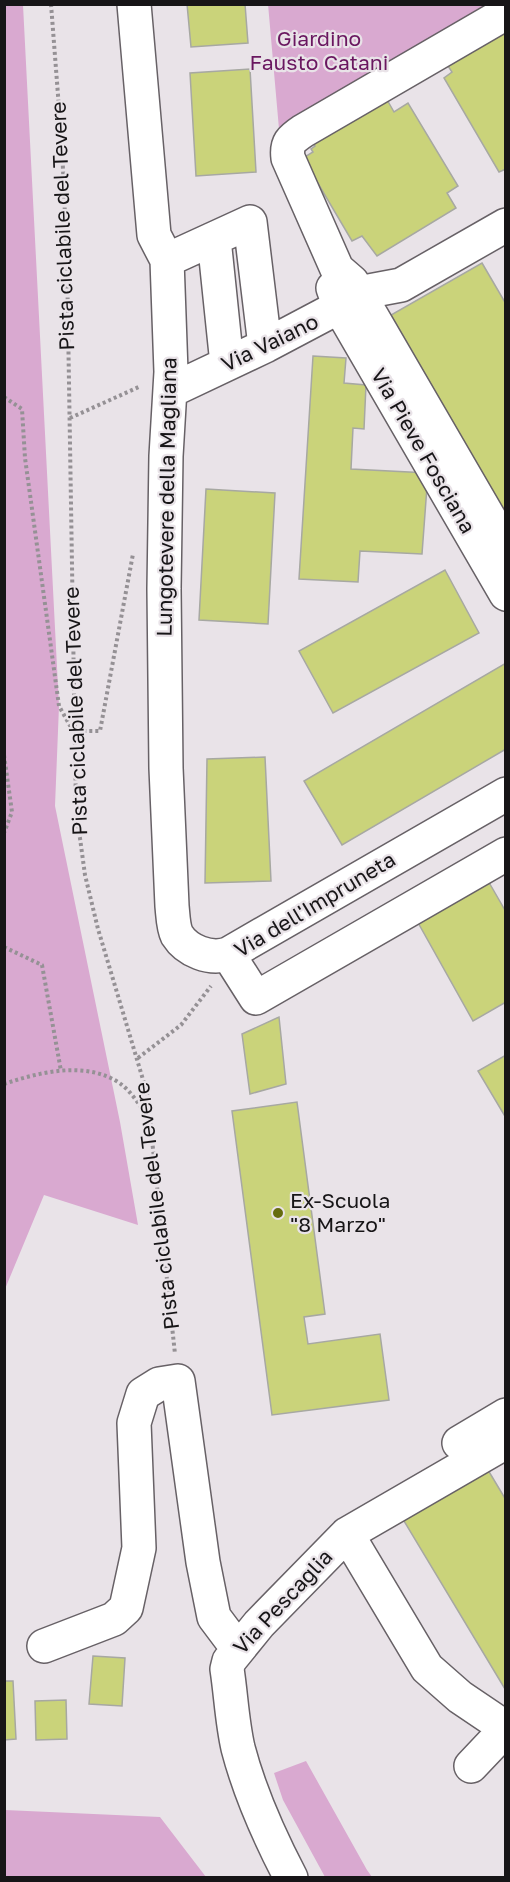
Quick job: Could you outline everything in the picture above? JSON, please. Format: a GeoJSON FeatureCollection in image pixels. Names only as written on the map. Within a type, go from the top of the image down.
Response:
{"type":"FeatureCollection","features":[{"type":"Feature","properties":{"kind":"street","name":"Lungotevere della Magliana"},"geometry":{"type":"LineString","coordinates":[[134,4],[154,235],[166,260],[161,386],[166,456],[164,667],[172,906],[177,934],[192,949],[218,957],[228,954]]}},
{"type":"Feature","properties":{"kind":"street"},"geometry":{"type":"LineString","coordinates":[[356,298],[333,292],[336,269],[288,158],[289,142],[303,131],[506,13]]}},
{"type":"Feature","properties":{"kind":"street","name":"Via Vaiano"},"geometry":{"type":"LineString","coordinates":[[356,298],[389,270],[506,201]]}},
{"type":"Feature","properties":{"kind":"street"},"geometry":{"type":"LineString","coordinates":[[166,260],[250,222],[265,346]]}},
{"type":"Feature","properties":{"kind":"street","name":"Via Vaiano"},"geometry":{"type":"LineString","coordinates":[[161,386],[228,364],[356,298],[401,285],[506,225]]}},
{"type":"Feature","properties":{"kind":"street"},"geometry":{"type":"LineString","coordinates":[[214,239],[228,364]]}},
{"type":"Feature","properties":{"kind":"street","name":"Via Pieve Fosciana"},"geometry":{"type":"LineString","coordinates":[[356,298],[506,547]]}},
{"type":"Feature","properties":{"kind":"street","name":"Via Pieve Fosciana"},"geometry":{"type":"LineString","coordinates":[[356,298],[506,594]]}},
{"type":"Feature","properties":{"kind":"street","name":"Via dell'Impruneta"},"geometry":{"type":"LineString","coordinates":[[506,794],[228,954],[256,998],[506,854]]}},
{"type":"Feature","properties":{"kind":"street"},"geometry":{"type":"LineString","coordinates":[[44,1646],[114,1618],[126,1608],[139,1548],[134,1423],[143,1394],[159,1384],[178,1381],[203,1562],[214,1617],[238,1649]]}},
{"type":"Feature","properties":{"kind":"street","name":"Via Pescaglia"},"geometry":{"type":"LineString","coordinates":[[347,1534],[353,1505],[506,1415]]}},
{"type":"Feature","properties":{"kind":"street","name":"Via Pescaglia"},"geometry":{"type":"LineString","coordinates":[[291,1878],[261,1818],[238,1746],[227,1669],[229,1661],[347,1534],[506,1442]]}},
{"type":"Feature","properties":{"kind":"street"},"geometry":{"type":"LineString","coordinates":[[347,1534],[427,1668],[460,1697],[506,1729],[471,1766]]}},
{"type":"Feature","properties":{"kind":"path","name":"Pista ciclabile del Tevere"},"geometry":{"type":"LineString","coordinates":[[51,4],[62,147],[70,418],[73,731],[76,809],[85,875],[98,929],[138,1058],[152,1122],[178,1381]]}},
{"type":"Feature","properties":{"kind":"path"},"geometry":{"type":"LineString","coordinates":[[70,418],[161,386]]}},
{"type":"Feature","properties":{"kind":"path"},"geometry":{"type":"LineString","coordinates":[[4,396],[22,409],[25,458],[59,706],[73,731],[100,731],[135,543]]}},
{"type":"Feature","properties":{"kind":"path"},"geometry":{"type":"LineString","coordinates":[[4,755],[12,812],[4,833]]}},
{"type":"Feature","properties":{"kind":"path"},"geometry":{"type":"LineString","coordinates":[[4,947],[42,965],[61,1071]]}},
{"type":"Feature","properties":{"kind":"path"},"geometry":{"type":"LineString","coordinates":[[138,1058],[181,1025],[211,986]]}},
{"type":"Feature","properties":{"kind":"path"},"geometry":{"type":"LineString","coordinates":[[4,1084],[26,1077],[61,1071],[80,1070],[99,1074],[119,1083],[152,1122]]}},
{"type":"Feature","properties":{"kind":"green space","name":"Giardino Fausto Catani"},"geometry":{"type":"Polygon","coordinates":[[[268,4],[495,5],[279,129],[268,4]]]}},
{"type":"Feature","properties":{"kind":"green space"},"geometry":{"type":"Polygon","coordinates":[[[4,5],[23,5],[59,706],[55,806],[120,1122],[138,1225],[44,1195],[5,1289],[4,5]]]}},
{"type":"Feature","properties":{"kind":"green space"},"geometry":{"type":"Polygon","coordinates":[[[306,1761],[372,1877],[325,1877],[283,1800],[274,1773],[306,1761]]]}},
{"type":"Feature","properties":{"kind":"green space"},"geometry":{"type":"Polygon","coordinates":[[[5,1810],[160,1817],[206,1877],[5,1877],[5,1810]]]}},
{"type":"Feature","properties":{"kind":"building"},"geometry":{"type":"Polygon","coordinates":[[[187,4],[245,4],[248,43],[191,47],[187,4]]]}},
{"type":"Feature","properties":{"kind":"building"},"geometry":{"type":"Polygon","coordinates":[[[506,20],[506,169],[499,172],[444,78],[452,72],[448,66],[454,63],[448,53],[506,20]]]}},
{"type":"Feature","properties":{"kind":"building"},"geometry":{"type":"Polygon","coordinates":[[[250,69],[256,172],[196,176],[190,73],[250,69]]]}},
{"type":"Feature","properties":{"kind":"building"},"geometry":{"type":"Polygon","coordinates":[[[381,89],[394,112],[408,103],[458,186],[447,193],[456,208],[377,256],[362,236],[352,241],[303,158],[313,152],[311,149],[315,146],[307,133],[381,89]]]}},
{"type":"Feature","properties":{"kind":"building"},"geometry":{"type":"Polygon","coordinates":[[[482,263],[506,304],[506,514],[391,315],[482,263]]]}},
{"type":"Feature","properties":{"kind":"building"},"geometry":{"type":"Polygon","coordinates":[[[313,356],[346,358],[344,383],[366,385],[364,429],[353,428],[351,469],[428,473],[422,554],[360,551],[358,582],[299,579],[313,356]]]}},
{"type":"Feature","properties":{"kind":"building"},"geometry":{"type":"Polygon","coordinates":[[[206,489],[275,493],[268,624],[199,620],[206,489]]]}},
{"type":"Feature","properties":{"kind":"building"},"geometry":{"type":"Polygon","coordinates":[[[445,570],[479,633],[333,713],[299,651],[445,570]]]}},
{"type":"Feature","properties":{"kind":"building"},"geometry":{"type":"Polygon","coordinates":[[[506,663],[506,749],[342,845],[304,781],[506,663]]]}},
{"type":"Feature","properties":{"kind":"building"},"geometry":{"type":"Polygon","coordinates":[[[265,757],[271,881],[205,883],[207,759],[265,757]]]}},
{"type":"Feature","properties":{"kind":"building"},"geometry":{"type":"Polygon","coordinates":[[[487,879],[506,912],[506,1002],[473,1021],[416,919],[487,879]]]}},
{"type":"Feature","properties":{"kind":"building"},"geometry":{"type":"Polygon","coordinates":[[[279,1017],[286,1084],[250,1094],[242,1034],[279,1017]]]}},
{"type":"Feature","properties":{"kind":"building"},"geometry":{"type":"Polygon","coordinates":[[[506,1055],[506,1118],[478,1071],[506,1055]]]}},
{"type":"Feature","properties":{"kind":"building","name":"Ex-Scuola \"8 Marzo\""},"geometry":{"type":"Polygon","coordinates":[[[297,1102],[325,1314],[304,1317],[308,1344],[380,1334],[389,1400],[272,1415],[232,1111],[297,1102]]]}},
{"type":"Feature","properties":{"kind":"building"},"geometry":{"type":"Polygon","coordinates":[[[488,1470],[506,1500],[505,1689],[401,1516],[488,1470]]]}},
{"type":"Feature","properties":{"kind":"building"},"geometry":{"type":"Polygon","coordinates":[[[93,1656],[125,1658],[122,1706],[89,1704],[93,1656]]]}},
{"type":"Feature","properties":{"kind":"building"},"geometry":{"type":"Polygon","coordinates":[[[4,1681],[13,1681],[16,1739],[4,1740],[4,1681]]]}},
{"type":"Feature","properties":{"kind":"building"},"geometry":{"type":"Polygon","coordinates":[[[66,1700],[67,1739],[36,1740],[35,1701],[66,1700]]]}},
{"type":"Feature","properties":{"kind":"place","name":"Ex-Scuola \"8 Marzo\""},"geometry":{"type":"Point","coordinates":[278,1213]}}]}
